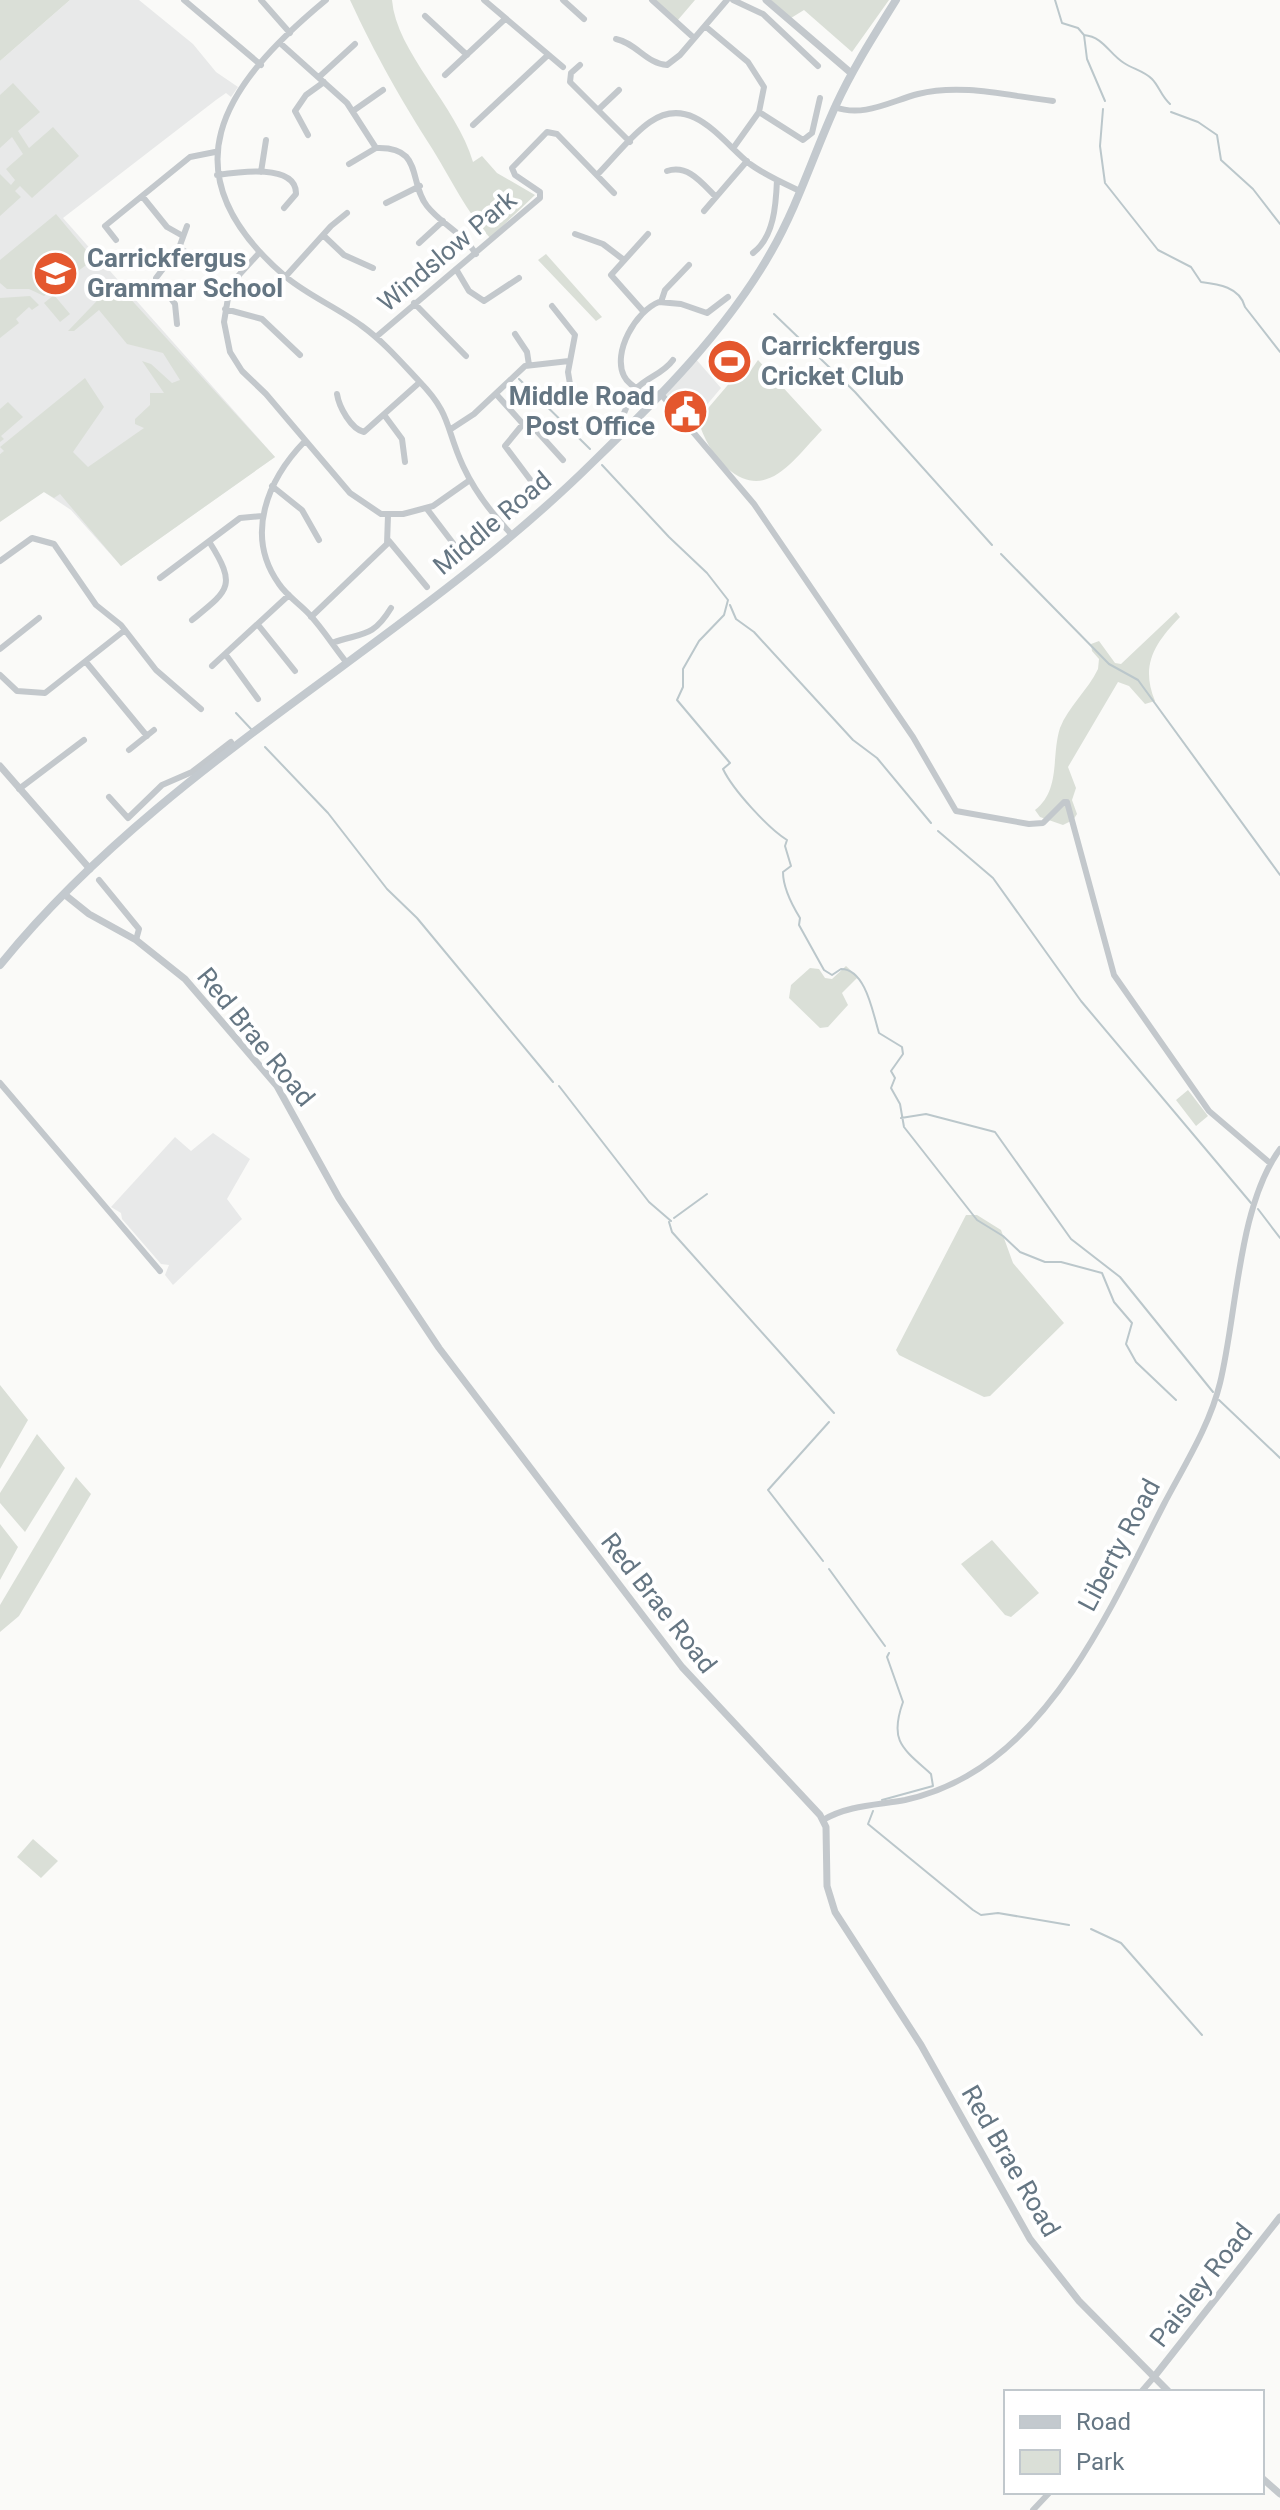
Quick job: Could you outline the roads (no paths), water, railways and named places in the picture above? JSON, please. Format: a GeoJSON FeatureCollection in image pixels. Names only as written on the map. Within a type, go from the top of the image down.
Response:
{"type":"FeatureCollection","features":[{"type":"Feature","properties":{"kind":"main road","name":"Middle Road"},"geometry":{"type":"LineString","coordinates":[[0,965],[90,869],[173,798],[512,535],[590,465],[656,396],[751,284],[780,236],[851,73],[896,0]]}},
{"type":"Feature","properties":{"kind":"street"},"geometry":{"type":"LineString","coordinates":[[185,0],[261,65]]}},
{"type":"Feature","properties":{"kind":"street"},"geometry":{"type":"LineString","coordinates":[[261,0],[290,33]]}},
{"type":"Feature","properties":{"kind":"street"},"geometry":{"type":"LineString","coordinates":[[484,0],[563,67]]}},
{"type":"Feature","properties":{"kind":"street"},"geometry":{"type":"LineString","coordinates":[[563,0],[584,19]]}},
{"type":"Feature","properties":{"kind":"street"},"geometry":{"type":"LineString","coordinates":[[652,0],[694,38]]}},
{"type":"Feature","properties":{"kind":"street"},"geometry":{"type":"LineString","coordinates":[[713,0],[721,7]]}},
{"type":"Feature","properties":{"kind":"street"},"geometry":{"type":"LineString","coordinates":[[616,39],[630,43],[655,63],[664,66],[675,60],[727,0]]}},
{"type":"Feature","properties":{"kind":"street"},"geometry":{"type":"LineString","coordinates":[[733,0],[765,15],[818,66]]}},
{"type":"Feature","properties":{"kind":"street"},"geometry":{"type":"LineString","coordinates":[[766,0],[851,73]]}},
{"type":"Feature","properties":{"kind":"street"},"geometry":{"type":"LineString","coordinates":[[322,1],[261,65],[222,123],[215,152],[222,196],[236,225],[260,252],[286,276],[376,337],[442,407],[470,480],[512,535]]}},
{"type":"Feature","properties":{"kind":"street"},"geometry":{"type":"LineString","coordinates":[[425,16],[467,55]]}},
{"type":"Feature","properties":{"kind":"street"},"geometry":{"type":"LineString","coordinates":[[445,75],[505,19]]}},
{"type":"Feature","properties":{"kind":"street"},"geometry":{"type":"LineString","coordinates":[[705,26],[758,76],[764,91],[759,112],[734,147]]}},
{"type":"Feature","properties":{"kind":"street"},"geometry":{"type":"LineString","coordinates":[[280,43],[353,111],[376,148]]}},
{"type":"Feature","properties":{"kind":"street"},"geometry":{"type":"LineString","coordinates":[[308,135],[295,111],[306,95],[355,44]]}},
{"type":"Feature","properties":{"kind":"street"},"geometry":{"type":"LineString","coordinates":[[473,125],[548,55]]}},
{"type":"Feature","properties":{"kind":"street"},"geometry":{"type":"LineString","coordinates":[[580,65],[571,73],[569,81],[630,142]]}},
{"type":"Feature","properties":{"kind":"street"},"geometry":{"type":"LineString","coordinates":[[353,111],[383,90]]}},
{"type":"Feature","properties":{"kind":"street"},"geometry":{"type":"LineString","coordinates":[[599,109],[619,90]]}},
{"type":"Feature","properties":{"kind":"street"},"geometry":{"type":"LineString","coordinates":[[835,107],[849,111],[871,108],[945,90],[1053,101]]}},
{"type":"Feature","properties":{"kind":"street"},"geometry":{"type":"LineString","coordinates":[[759,112],[778,122],[796,138],[805,139],[812,133],[820,98]]}},
{"type":"Feature","properties":{"kind":"street"},"geometry":{"type":"LineString","coordinates":[[614,193],[597,175],[651,121],[676,114],[708,124],[747,161],[800,191]]}},
{"type":"Feature","properties":{"kind":"street","name":"Windslow Park"},"geometry":{"type":"LineString","coordinates":[[376,337],[539,199],[541,194],[515,175],[512,169],[548,131],[555,132],[597,175]]}},
{"type":"Feature","properties":{"kind":"street"},"geometry":{"type":"LineString","coordinates":[[261,172],[266,140]]}},
{"type":"Feature","properties":{"kind":"street"},"geometry":{"type":"LineString","coordinates":[[349,164],[376,148],[403,154],[416,171],[425,204],[476,254]]}},
{"type":"Feature","properties":{"kind":"street"},"geometry":{"type":"LineString","coordinates":[[116,240],[105,225],[193,155],[215,152]]}},
{"type":"Feature","properties":{"kind":"street"},"geometry":{"type":"LineString","coordinates":[[704,211],[747,161]]}},
{"type":"Feature","properties":{"kind":"street"},"geometry":{"type":"LineString","coordinates":[[667,171],[679,168],[688,171],[716,197]]}},
{"type":"Feature","properties":{"kind":"street"},"geometry":{"type":"LineString","coordinates":[[217,175],[261,172],[294,182],[296,196],[284,208]]}},
{"type":"Feature","properties":{"kind":"street"},"geometry":{"type":"LineString","coordinates":[[753,253],[761,245],[774,216],[777,180]]}},
{"type":"Feature","properties":{"kind":"street"},"geometry":{"type":"LineString","coordinates":[[386,203],[420,186]]}},
{"type":"Feature","properties":{"kind":"street"},"geometry":{"type":"LineString","coordinates":[[142,196],[167,227],[183,236]]}},
{"type":"Feature","properties":{"kind":"street"},"geometry":{"type":"LineString","coordinates":[[286,276],[347,213]]}},
{"type":"Feature","properties":{"kind":"street"},"geometry":{"type":"LineString","coordinates":[[419,243],[443,221]]}},
{"type":"Feature","properties":{"kind":"street"},"geometry":{"type":"LineString","coordinates":[[177,324],[175,304],[156,278],[179,248],[187,226]]}},
{"type":"Feature","properties":{"kind":"street"},"geometry":{"type":"LineString","coordinates":[[575,234],[603,244],[624,260]]}},
{"type":"Feature","properties":{"kind":"street"},"geometry":{"type":"LineString","coordinates":[[643,311],[611,277],[648,234]]}},
{"type":"Feature","properties":{"kind":"street"},"geometry":{"type":"LineString","coordinates":[[323,235],[344,255],[373,268]]}},
{"type":"Feature","properties":{"kind":"street"},"geometry":{"type":"LineString","coordinates":[[179,248],[195,257]]}},
{"type":"Feature","properties":{"kind":"street"},"geometry":{"type":"LineString","coordinates":[[260,252],[236,279],[225,309],[226,337],[233,359],[356,499],[388,515],[427,509],[470,480]]}},
{"type":"Feature","properties":{"kind":"street"},"geometry":{"type":"LineString","coordinates":[[661,302],[663,292],[689,265]]}},
{"type":"Feature","properties":{"kind":"street"},"geometry":{"type":"LineString","coordinates":[[456,269],[469,291],[484,301],[519,278]]}},
{"type":"Feature","properties":{"kind":"street"},"geometry":{"type":"LineString","coordinates":[[728,297],[705,314],[681,304],[661,302],[643,311],[630,329],[622,361],[624,376],[637,388],[656,396],[754,504],[913,737],[956,811],[1029,824],[1043,823],[1067,802],[1114,975],[1209,1111],[1270,1163]]}},
{"type":"Feature","properties":{"kind":"street"},"geometry":{"type":"LineString","coordinates":[[414,303],[466,356]]}},
{"type":"Feature","properties":{"kind":"street"},"geometry":{"type":"LineString","coordinates":[[552,306],[574,333],[568,383],[573,402]]}},
{"type":"Feature","properties":{"kind":"street"},"geometry":{"type":"LineString","coordinates":[[225,309],[257,316],[300,355]]}},
{"type":"Feature","properties":{"kind":"street"},"geometry":{"type":"LineString","coordinates":[[515,334],[527,352],[529,365]]}},
{"type":"Feature","properties":{"kind":"street"},"geometry":{"type":"LineString","coordinates":[[607,430],[621,421],[637,388],[664,371],[673,360]]}},
{"type":"Feature","properties":{"kind":"street"},"geometry":{"type":"LineString","coordinates":[[451,429],[467,420],[529,365],[569,361]]}},
{"type":"Feature","properties":{"kind":"street"},"geometry":{"type":"LineString","coordinates":[[337,394],[358,431],[368,430],[420,382]]}},
{"type":"Feature","properties":{"kind":"street"},"geometry":{"type":"LineString","coordinates":[[496,394],[523,424],[534,428],[563,460]]}},
{"type":"Feature","properties":{"kind":"street"},"geometry":{"type":"LineString","coordinates":[[385,416],[401,436],[405,462]]}},
{"type":"Feature","properties":{"kind":"street"},"geometry":{"type":"LineString","coordinates":[[523,424],[505,446],[532,482]]}},
{"type":"Feature","properties":{"kind":"street"},"geometry":{"type":"LineString","coordinates":[[305,441],[272,486],[262,516],[268,562],[277,582],[311,617],[347,663]]}},
{"type":"Feature","properties":{"kind":"street"},"geometry":{"type":"LineString","coordinates":[[272,486],[302,510],[319,540]]}},
{"type":"Feature","properties":{"kind":"street"},"geometry":{"type":"LineString","coordinates":[[427,509],[459,551]]}},
{"type":"Feature","properties":{"kind":"street"},"geometry":{"type":"LineString","coordinates":[[388,515],[389,541],[427,587]]}},
{"type":"Feature","properties":{"kind":"street"},"geometry":{"type":"LineString","coordinates":[[160,578],[240,518],[262,516]]}},
{"type":"Feature","properties":{"kind":"street"},"geometry":{"type":"LineString","coordinates":[[0,561],[32,538],[51,542],[60,550],[96,605],[125,630],[156,670],[201,709]]}},
{"type":"Feature","properties":{"kind":"street"},"geometry":{"type":"LineString","coordinates":[[311,617],[389,541]]}},
{"type":"Feature","properties":{"kind":"street"},"geometry":{"type":"LineString","coordinates":[[192,620],[220,597],[228,583],[226,572],[210,543]]}},
{"type":"Feature","properties":{"kind":"street"},"geometry":{"type":"LineString","coordinates":[[212,666],[259,626],[289,595]]}},
{"type":"Feature","properties":{"kind":"street"},"geometry":{"type":"LineString","coordinates":[[332,643],[365,635],[381,623],[391,608]]}},
{"type":"Feature","properties":{"kind":"street"},"geometry":{"type":"LineString","coordinates":[[0,649],[39,618]]}},
{"type":"Feature","properties":{"kind":"street"},"geometry":{"type":"LineString","coordinates":[[259,626],[295,671]]}},
{"type":"Feature","properties":{"kind":"street"},"geometry":{"type":"LineString","coordinates":[[0,675],[14,689],[38,694],[52,690],[125,630]]}},
{"type":"Feature","properties":{"kind":"street"},"geometry":{"type":"LineString","coordinates":[[226,655],[258,699]]}},
{"type":"Feature","properties":{"kind":"street"},"geometry":{"type":"LineString","coordinates":[[86,662],[147,736]]}},
{"type":"Feature","properties":{"kind":"street"},"geometry":{"type":"LineString","coordinates":[[129,750],[154,730]]}},
{"type":"Feature","properties":{"kind":"street"},"geometry":{"type":"LineString","coordinates":[[19,789],[84,740]]}},
{"type":"Feature","properties":{"kind":"street"},"geometry":{"type":"LineString","coordinates":[[109,797],[127,818],[162,785],[192,772],[231,742]]}},
{"type":"Feature","properties":{"kind":"street"},"geometry":{"type":"LineString","coordinates":[[1,770],[90,869]]}},
{"type":"Feature","properties":{"kind":"street"},"geometry":{"type":"LineString","coordinates":[[162,785],[173,798]]}},
{"type":"Feature","properties":{"kind":"street"},"geometry":{"type":"LineString","coordinates":[[99,880],[139,929],[136,940]]}},
{"type":"Feature","properties":{"kind":"street","name":"Red Brae Road"},"geometry":{"type":"LineString","coordinates":[[64,894],[89,914],[136,940],[185,979],[277,1086],[339,1198],[439,1348],[682,1667],[733,1725],[803,1794],[823,1820],[827,1886],[846,1934],[921,2045],[1047,2263],[1167,2390]]}},
{"type":"Feature","properties":{"kind":"street"},"geometry":{"type":"LineString","coordinates":[[0,1083],[160,1271]]}},
{"type":"Feature","properties":{"kind":"street","name":"Liberty Road"},"geometry":{"type":"LineString","coordinates":[[823,1820],[849,1809],[921,1796],[968,1776],[1019,1738],[1060,1686],[1129,1571],[1212,1406],[1220,1383],[1253,1209],[1270,1163],[1280,1149]]}},
{"type":"Feature","properties":{"kind":"street","name":"Paisley Road"},"geometry":{"type":"LineString","coordinates":[[1154,2377],[1280,2217]]}},
{"type":"Feature","properties":{"kind":"street"},"geometry":{"type":"LineString","coordinates":[[1143,2390],[1154,2377]]}},
{"type":"Feature","properties":{"kind":"street"},"geometry":{"type":"LineString","coordinates":[[1264,2480],[1280,2494]]}},
{"type":"Feature","properties":{"kind":"street"},"geometry":{"type":"LineString","coordinates":[[1033,2510],[1048,2494]]}},
{"type":"Feature","properties":{"kind":"waterway"},"geometry":{"type":"LineString","coordinates":[[1055,0],[1062,23],[1078,28],[1084,35],[1087,59],[1105,101]]}},
{"type":"Feature","properties":{"kind":"waterway"},"geometry":{"type":"LineString","coordinates":[[1084,35],[1097,39],[1127,65],[1149,76],[1170,104]]}},
{"type":"Feature","properties":{"kind":"waterway"},"geometry":{"type":"LineString","coordinates":[[1103,109],[1100,146],[1105,183],[1158,250],[1191,267],[1201,282],[1221,286],[1238,295],[1280,352]]}},
{"type":"Feature","properties":{"kind":"waterway"},"geometry":{"type":"LineString","coordinates":[[1171,112],[1198,122],[1217,135],[1221,160],[1253,189],[1280,224]]}},
{"type":"Feature","properties":{"kind":"waterway"},"geometry":{"type":"LineString","coordinates":[[774,314],[855,392],[992,545]]}},
{"type":"Feature","properties":{"kind":"waterway"},"geometry":{"type":"LineString","coordinates":[[519,379],[590,449]]}},
{"type":"Feature","properties":{"kind":"waterway"},"geometry":{"type":"LineString","coordinates":[[602,465],[707,573],[728,600],[724,615],[699,641],[683,669],[683,687],[677,700],[730,763],[723,769],[743,798],[787,840],[785,846],[791,866],[783,872],[785,884],[800,918],[799,925],[824,970],[832,975],[841,969],[857,976],[867,994],[879,1033],[902,1047],[903,1054],[891,1071],[895,1078],[891,1088],[900,1104],[904,1127],[977,1220],[1003,1236],[1020,1252],[1045,1262],[1061,1262],[1102,1273],[1114,1302],[1132,1323],[1126,1344],[1136,1362],[1176,1400]]}},
{"type":"Feature","properties":{"kind":"waterway"},"geometry":{"type":"LineString","coordinates":[[1001,554],[1109,664],[1138,680],[1280,875]]}},
{"type":"Feature","properties":{"kind":"waterway"},"geometry":{"type":"LineString","coordinates":[[730,605],[736,619],[754,632],[853,740],[877,758],[931,823]]}},
{"type":"Feature","properties":{"kind":"waterway"},"geometry":{"type":"LineString","coordinates":[[236,713],[251,729]]}},
{"type":"Feature","properties":{"kind":"waterway"},"geometry":{"type":"LineString","coordinates":[[265,747],[328,813],[387,889],[417,918],[553,1082]]}},
{"type":"Feature","properties":{"kind":"waterway"},"geometry":{"type":"LineString","coordinates":[[938,831],[993,878],[1081,1001],[1251,1203]]}},
{"type":"Feature","properties":{"kind":"waterway"},"geometry":{"type":"LineString","coordinates":[[559,1086],[649,1202],[671,1221]]}},
{"type":"Feature","properties":{"kind":"waterway"},"geometry":{"type":"LineString","coordinates":[[901,1118],[926,1114],[995,1132],[1071,1239],[1120,1277],[1213,1392]]}},
{"type":"Feature","properties":{"kind":"waterway"},"geometry":{"type":"LineString","coordinates":[[674,1218],[707,1194]]}},
{"type":"Feature","properties":{"kind":"waterway"},"geometry":{"type":"LineString","coordinates":[[1258,1209],[1280,1238]]}},
{"type":"Feature","properties":{"kind":"waterway"},"geometry":{"type":"LineString","coordinates":[[669,1222],[672,1232],[834,1413]]}},
{"type":"Feature","properties":{"kind":"waterway"},"geometry":{"type":"LineString","coordinates":[[1219,1400],[1280,1458]]}},
{"type":"Feature","properties":{"kind":"waterway"},"geometry":{"type":"LineString","coordinates":[[823,1561],[768,1490],[829,1422]]}},
{"type":"Feature","properties":{"kind":"waterway"},"geometry":{"type":"LineString","coordinates":[[829,1569],[885,1646]]}},
{"type":"Feature","properties":{"kind":"waterway"},"geometry":{"type":"LineString","coordinates":[[882,1800],[933,1786],[931,1774],[906,1750],[898,1735],[903,1702],[887,1657],[889,1653]]}},
{"type":"Feature","properties":{"kind":"waterway"},"geometry":{"type":"LineString","coordinates":[[873,1811],[868,1824],[981,1915],[998,1913],[1069,1925]]}},
{"type":"Feature","properties":{"kind":"waterway"},"geometry":{"type":"LineString","coordinates":[[1091,1929],[1121,1943],[1202,2035]]}},
{"type":"Feature","properties":{"kind":"place","name":"Carrickfergus Grammar School"},"geometry":{"type":"Point","coordinates":[56,273]}},
{"type":"Feature","properties":{"kind":"place","name":"Carrickfergus Cricket Club"},"geometry":{"type":"Point","coordinates":[730,361]}},
{"type":"Feature","properties":{"kind":"place","name":"Middle Road Post Office"},"geometry":{"type":"Point","coordinates":[686,411]}}]}
